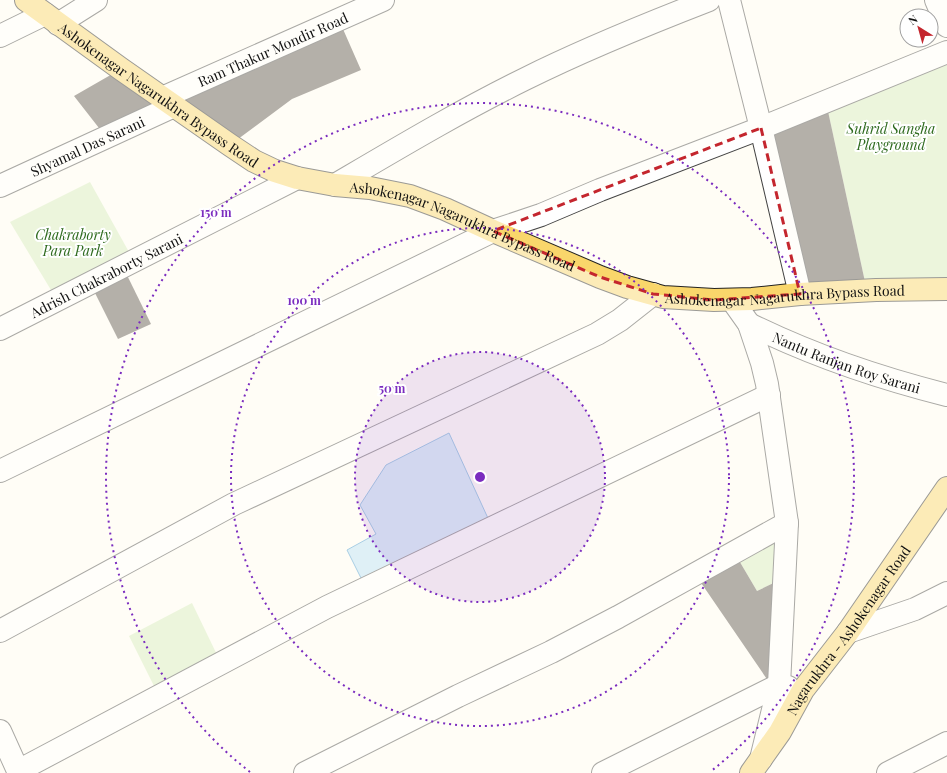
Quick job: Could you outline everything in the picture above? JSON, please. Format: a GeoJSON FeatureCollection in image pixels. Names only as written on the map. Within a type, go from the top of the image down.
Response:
{"type":"FeatureCollection","features":[{"type":"Feature","properties":{"kind":"main road","name":"Ashokenagar Nagarukhra Bypass Road"},"geometry":{"type":"LineString","coordinates":[[26,0],[168,102],[254,161],[275,171],[297,178],[335,185],[370,188],[410,196],[445,208],[493,231],[627,287],[653,294],[714,300],[752,299],[800,294],[876,290],[947,289]]}},
{"type":"Feature","properties":{"kind":"main road","name":"Nagarukhra - Ashokenagar Road"},"geometry":{"type":"LineString","coordinates":[[756,766],[780,732],[803,690],[848,632],[947,488]]}},
{"type":"Feature","properties":{"kind":"street"},"geometry":{"type":"LineString","coordinates":[[0,36],[51,19],[96,0]]}},
{"type":"Feature","properties":{"kind":"street","name":"Ram Thakur Mondir Road"},"geometry":{"type":"LineString","coordinates":[[168,102],[383,0]]}},
{"type":"Feature","properties":{"kind":"street"},"geometry":{"type":"LineString","coordinates":[[335,185],[429,129],[526,78],[626,33],[708,0]]}},
{"type":"Feature","properties":{"kind":"street"},"geometry":{"type":"LineString","coordinates":[[729,0],[800,294]]}},
{"type":"Feature","properties":{"kind":"street"},"geometry":{"type":"LineString","coordinates":[[936,0],[947,26]]}},
{"type":"Feature","properties":{"kind":"street"},"geometry":{"type":"LineString","coordinates":[[0,471],[493,231],[541,215],[600,190],[761,128],[947,52]]}},
{"type":"Feature","properties":{"kind":"street","name":"Shyamal Das Sarani"},"geometry":{"type":"LineString","coordinates":[[0,186],[168,102]]}},
{"type":"Feature","properties":{"kind":"street","name":"Adrish Chakraborty Sarani"},"geometry":{"type":"LineString","coordinates":[[0,329],[297,178]]}},
{"type":"Feature","properties":{"kind":"street"},"geometry":{"type":"LineString","coordinates":[[0,631],[234,504],[597,334],[620,320],[653,294]]}},
{"type":"Feature","properties":{"kind":"street"},"geometry":{"type":"LineString","coordinates":[[732,300],[748,324],[762,363],[769,395],[787,523],[779,685],[756,766]]}},
{"type":"Feature","properties":{"kind":"street","name":"Nantu Ranjan Roy Sarani"},"geometry":{"type":"LineString","coordinates":[[748,324],[785,342],[822,356],[919,388],[947,395]]}},
{"type":"Feature","properties":{"kind":"street"},"geometry":{"type":"LineString","coordinates":[[0,731],[19,772],[327,607],[769,395]]}},
{"type":"Feature","properties":{"kind":"street"},"geometry":{"type":"LineString","coordinates":[[305,773],[458,696],[551,652],[618,617],[787,523]]}},
{"type":"Feature","properties":{"kind":"street"},"geometry":{"type":"LineString","coordinates":[[848,632],[915,609],[947,593]]}},
{"type":"Feature","properties":{"kind":"street"},"geometry":{"type":"LineString","coordinates":[[603,773],[779,685],[803,690]]}},
{"type":"Feature","properties":{"kind":"street"},"geometry":{"type":"LineString","coordinates":[[888,773],[947,743]]}},
{"type":"Feature","properties":{"kind":"highlighted area"},"geometry":{"type":"Polygon","coordinates":[[[761,128],[800,294],[714,300],[653,294],[600,277],[493,231],[761,128]]]}},
{"type":"Feature","properties":{"kind":"green space","name":"Suhrid Sangha Playground"},"geometry":{"type":"Polygon","coordinates":[[[947,52],[947,292],[867,291],[826,102],[947,52]]]}},
{"type":"Feature","properties":{"kind":"green space","name":"Chakraborty Para Park"},"geometry":{"type":"Polygon","coordinates":[[[90,182],[134,261],[57,300],[10,222],[90,182]]]}},
{"type":"Feature","properties":{"kind":"green space"},"geometry":{"type":"Polygon","coordinates":[[[787,523],[784,578],[757,591],[734,552],[787,523]]]}},
{"type":"Feature","properties":{"kind":"green space"},"geometry":{"type":"Polygon","coordinates":[[[192,603],[221,663],[159,696],[129,636],[192,603]]]}},
{"type":"Feature","properties":{"kind":"water"},"geometry":{"type":"Polygon","coordinates":[[[449,433],[492,527],[366,588],[347,550],[376,534],[360,505],[386,465],[449,433]]]}},
{"type":"Feature","properties":{"kind":"building"},"geometry":{"type":"Polygon","coordinates":[[[339,20],[361,70],[292,99],[230,145],[174,106],[106,137],[74,96],[121,69],[162,98],[339,20]]]}},
{"type":"Feature","properties":{"kind":"building"},"geometry":{"type":"Polygon","coordinates":[[[826,102],[867,291],[800,294],[761,128],[826,102]]]}},
{"type":"Feature","properties":{"kind":"building"},"geometry":{"type":"Polygon","coordinates":[[[123,267],[151,324],[118,339],[90,283],[123,267]]]}},
{"type":"Feature","properties":{"kind":"building"},"geometry":{"type":"Polygon","coordinates":[[[734,552],[757,591],[784,578],[773,688],[695,574],[734,552]]]}}]}
